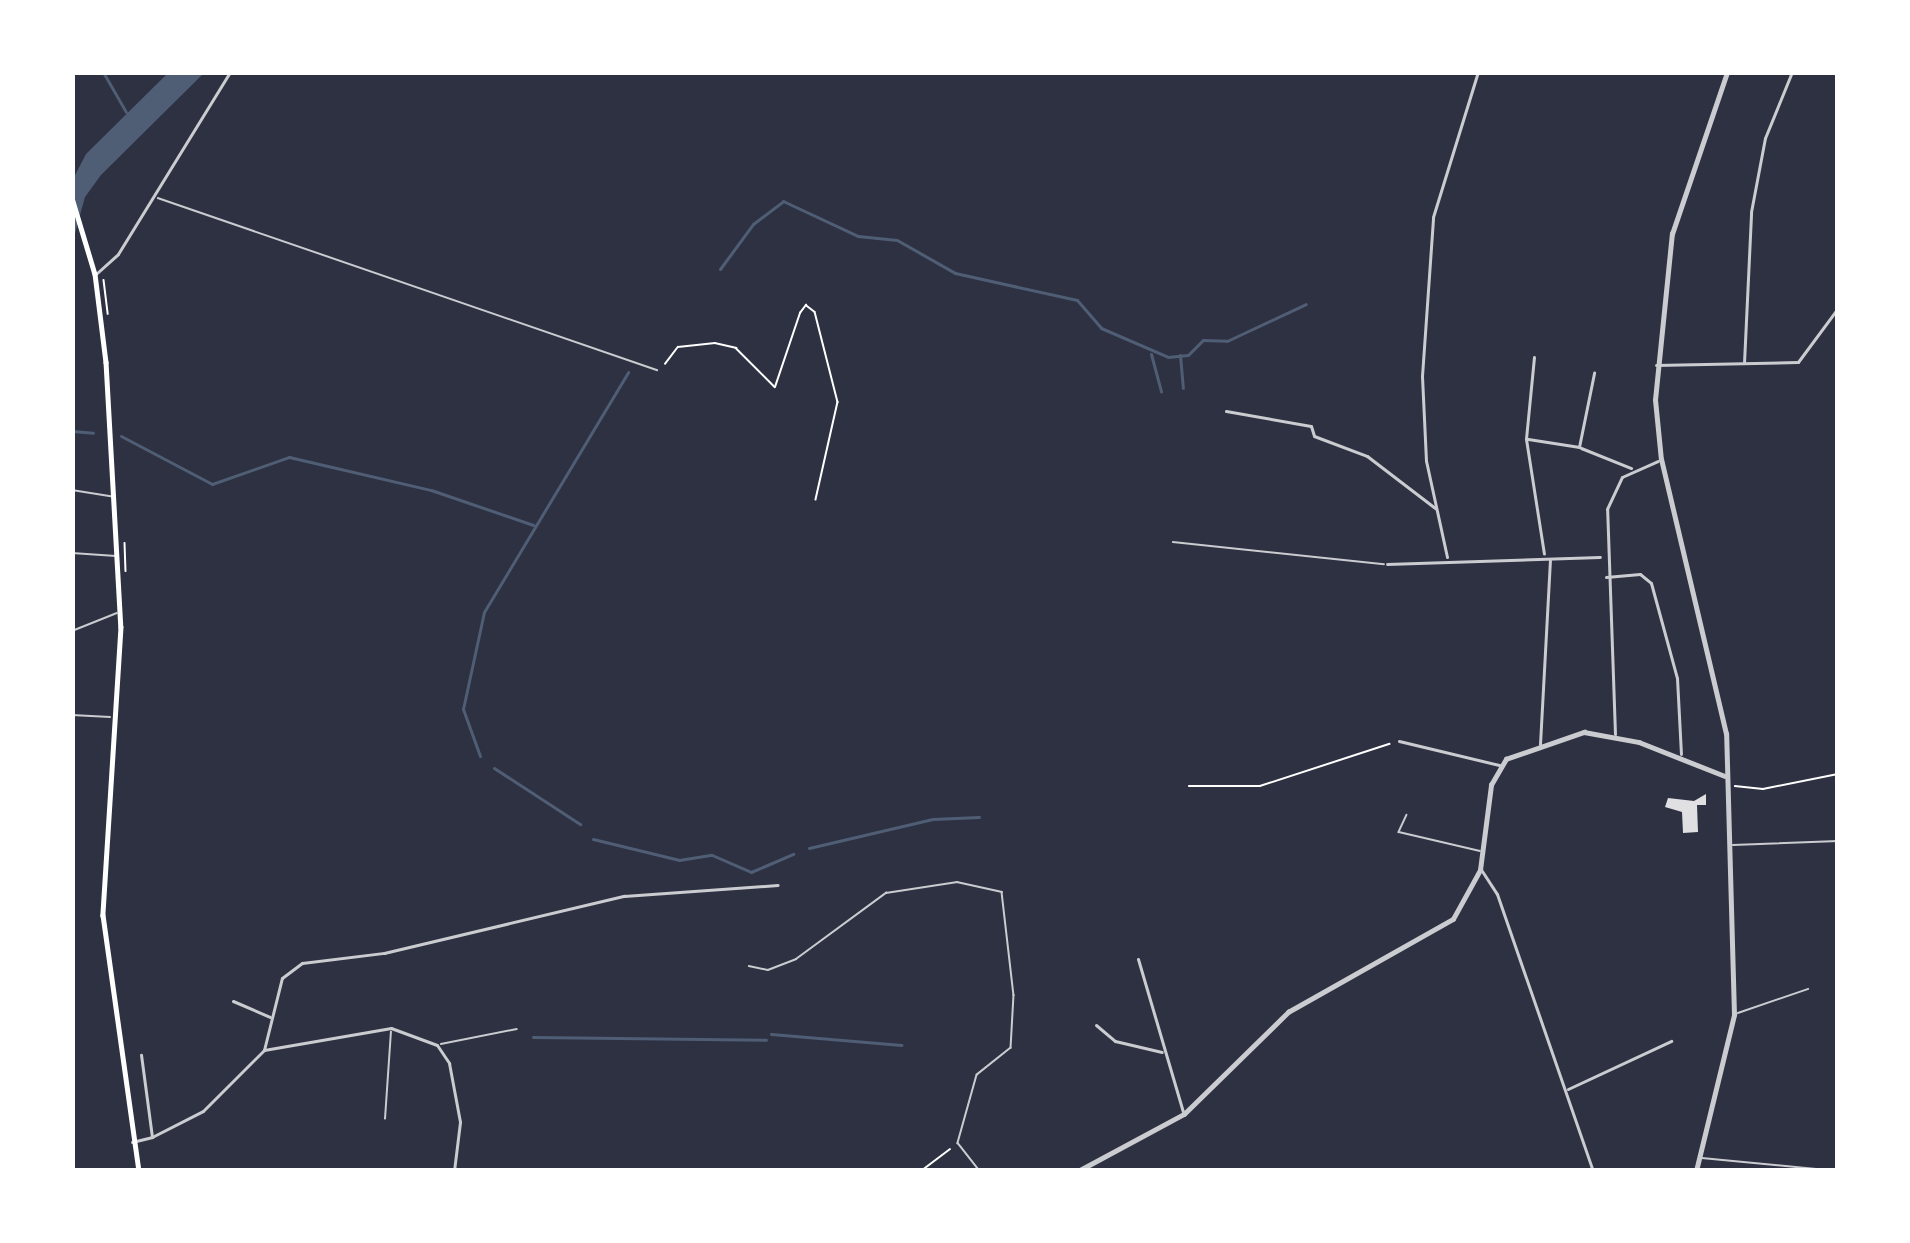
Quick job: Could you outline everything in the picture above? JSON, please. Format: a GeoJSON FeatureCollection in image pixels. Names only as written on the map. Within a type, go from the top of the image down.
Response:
{"type":"FeatureCollection","features":[{"type":"Feature","properties":{"kind":"main road"},"geometry":{"type":"LineString","coordinates":[[72,198],[99,272],[121,614],[103,915],[139,1171]]}},
{"type":"Feature","properties":{"kind":"street"},"geometry":{"type":"LineString","coordinates":[[99,272],[154,196],[230,72]]}},
{"type":"Feature","properties":{"kind":"street"},"geometry":{"type":"LineString","coordinates":[[1447,557],[1422,411],[1426,310],[1433,217],[1478,72]]}},
{"type":"Feature","properties":{"kind":"street"},"geometry":{"type":"LineString","coordinates":[[1696,1171],[1734,1015],[1724,842],[1723,702],[1661,460],[1656,365],[1672,234],[1727,72]]}},
{"type":"Feature","properties":{"kind":"street"},"geometry":{"type":"LineString","coordinates":[[1744,363],[1751,212],[1766,138],[1792,72]]}},
{"type":"Feature","properties":{"kind":"street"},"geometry":{"type":"LineString","coordinates":[[1656,365],[1798,362],[1838,308]]}},
{"type":"Feature","properties":{"kind":"street"},"geometry":{"type":"LineString","coordinates":[[1534,357],[1526,439],[1547,556],[1540,744]]}},
{"type":"Feature","properties":{"kind":"street"},"geometry":{"type":"LineString","coordinates":[[1580,447],[1594,373]]}},
{"type":"Feature","properties":{"kind":"street"},"geometry":{"type":"LineString","coordinates":[[1226,411],[1310,426],[1314,436],[1367,456],[1437,509]]}},
{"type":"Feature","properties":{"kind":"street"},"geometry":{"type":"LineString","coordinates":[[1526,439],[1580,447],[1631,468],[1661,460]]}},
{"type":"Feature","properties":{"kind":"street"},"geometry":{"type":"LineString","coordinates":[[1615,736],[1603,557],[1607,509],[1631,468]]}},
{"type":"Feature","properties":{"kind":"street"},"geometry":{"type":"LineString","coordinates":[[1387,564],[1447,557],[1603,557]]}},
{"type":"Feature","properties":{"kind":"street"},"geometry":{"type":"LineString","coordinates":[[1605,577],[1640,574],[1651,583],[1677,678],[1680,756]]}},
{"type":"Feature","properties":{"kind":"street"},"geometry":{"type":"LineString","coordinates":[[1399,740],[1498,765],[1574,731],[1615,736],[1680,756],[1725,780]]}},
{"type":"Feature","properties":{"kind":"street"},"geometry":{"type":"LineString","coordinates":[[1078,1171],[1184,1114],[1270,1025],[1453,920],[1480,870],[1498,765]]}},
{"type":"Feature","properties":{"kind":"street"},"geometry":{"type":"LineString","coordinates":[[1480,870],[1491,877],[1593,1171]]}},
{"type":"Feature","properties":{"kind":"street"},"geometry":{"type":"LineString","coordinates":[[132,1142],[203,1111],[264,1050],[282,978],[302,963],[384,953],[624,896],[679,897],[778,885]]}},
{"type":"Feature","properties":{"kind":"street"},"geometry":{"type":"LineString","coordinates":[[1138,959],[1184,1114]]}},
{"type":"Feature","properties":{"kind":"street"},"geometry":{"type":"LineString","coordinates":[[233,1001],[270,1017]]}},
{"type":"Feature","properties":{"kind":"street"},"geometry":{"type":"LineString","coordinates":[[1096,1024],[1115,1041],[1164,1053]]}},
{"type":"Feature","properties":{"kind":"street"},"geometry":{"type":"LineString","coordinates":[[264,1050],[392,1028],[437,1045],[455,1081],[454,1171]]}},
{"type":"Feature","properties":{"kind":"street"},"geometry":{"type":"LineString","coordinates":[[1566,1089],[1671,1041]]}},
{"type":"Feature","properties":{"kind":"street"},"geometry":{"type":"LineString","coordinates":[[141,1055],[152,1137]]}},
{"type":"Feature","properties":{"kind":"lane"},"geometry":{"type":"LineString","coordinates":[[154,196],[657,370]]}},
{"type":"Feature","properties":{"kind":"lane"},"geometry":{"type":"LineString","coordinates":[[72,490],[111,496]]}},
{"type":"Feature","properties":{"kind":"lane"},"geometry":{"type":"LineString","coordinates":[[1173,542],[1387,564]]}},
{"type":"Feature","properties":{"kind":"lane"},"geometry":{"type":"LineString","coordinates":[[72,553],[118,556]]}},
{"type":"Feature","properties":{"kind":"lane"},"geometry":{"type":"LineString","coordinates":[[72,631],[102,613],[121,614]]}},
{"type":"Feature","properties":{"kind":"lane"},"geometry":{"type":"LineString","coordinates":[[72,715],[114,717]]}},
{"type":"Feature","properties":{"kind":"lane"},"geometry":{"type":"LineString","coordinates":[[1407,815],[1399,832],[1484,852]]}},
{"type":"Feature","properties":{"kind":"lane"},"geometry":{"type":"LineString","coordinates":[[1724,842],[1838,841]]}},
{"type":"Feature","properties":{"kind":"lane"},"geometry":{"type":"LineString","coordinates":[[749,966],[768,970],[796,959],[886,893],[957,882],[1002,892],[1014,995],[1011,1048],[977,1075],[958,1143],[980,1171]]}},
{"type":"Feature","properties":{"kind":"lane"},"geometry":{"type":"LineString","coordinates":[[1734,1015],[1808,989]]}},
{"type":"Feature","properties":{"kind":"lane"},"geometry":{"type":"LineString","coordinates":[[385,1119],[392,1028]]}},
{"type":"Feature","properties":{"kind":"lane"},"geometry":{"type":"LineString","coordinates":[[437,1045],[517,1029]]}},
{"type":"Feature","properties":{"kind":"lane"},"geometry":{"type":"LineString","coordinates":[[1698,1158],[1836,1171]]}},
{"type":"Feature","properties":{"kind":"path"},"geometry":{"type":"LineString","coordinates":[[657,370],[678,347],[715,343],[736,348],[775,387],[800,313],[806,305],[815,312],[838,402],[816,500]]}},
{"type":"Feature","properties":{"kind":"path"},"geometry":{"type":"LineString","coordinates":[[1189,786],[1260,786],[1399,740]]}},
{"type":"Feature","properties":{"kind":"path"},"geometry":{"type":"LineString","coordinates":[[1725,780],[1762,789],[1838,774]]}},
{"type":"Feature","properties":{"kind":"path"},"geometry":{"type":"LineString","coordinates":[[921,1171],[958,1143]]}},
{"type":"Feature","properties":{"kind":"water"},"geometry":{"type":"Polygon","coordinates":[[[169,72],[205,72],[101,175],[85,197],[72,244],[72,181],[86,154],[169,72]]]}},
{"type":"Feature","properties":{"kind":"building"},"geometry":{"type":"Polygon","coordinates":[[[1706,794],[1706,805],[1697,805],[1698,832],[1683,833],[1682,812],[1665,807],[1668,798],[1694,801],[1706,794]]]}},
{"type":"Feature","properties":{"kind":"waterway"},"geometry":{"type":"LineString","coordinates":[[103,72],[126,112]]}},
{"type":"Feature","properties":{"kind":"waterway"},"geometry":{"type":"LineString","coordinates":[[720,269],[753,224],[783,201],[858,236],[897,240],[955,273],[1077,300],[1101,328],[1168,357],[1188,355],[1203,340],[1227,341],[1306,304]]}},
{"type":"Feature","properties":{"kind":"waterway"},"geometry":{"type":"LineString","coordinates":[[1151,354],[1161,392]]}},
{"type":"Feature","properties":{"kind":"waterway"},"geometry":{"type":"LineString","coordinates":[[1180,355],[1183,388]]}},
{"type":"Feature","properties":{"kind":"waterway"},"geometry":{"type":"LineString","coordinates":[[480,756],[463,709],[484,612],[628,372]]}},
{"type":"Feature","properties":{"kind":"waterway"},"geometry":{"type":"LineString","coordinates":[[72,431],[93,433]]}},
{"type":"Feature","properties":{"kind":"waterway"},"geometry":{"type":"LineString","coordinates":[[121,436],[212,484],[289,457],[431,490],[533,525]]}},
{"type":"Feature","properties":{"kind":"waterway"},"geometry":{"type":"LineString","coordinates":[[494,768],[580,824]]}},
{"type":"Feature","properties":{"kind":"waterway"},"geometry":{"type":"LineString","coordinates":[[809,848],[933,819],[979,817]]}},
{"type":"Feature","properties":{"kind":"waterway"},"geometry":{"type":"LineString","coordinates":[[593,839],[679,860],[712,855],[751,872],[793,854]]}},
{"type":"Feature","properties":{"kind":"waterway"},"geometry":{"type":"LineString","coordinates":[[771,1034],[902,1045]]}},
{"type":"Feature","properties":{"kind":"waterway"},"geometry":{"type":"LineString","coordinates":[[533,1037],[766,1040]]}}]}
